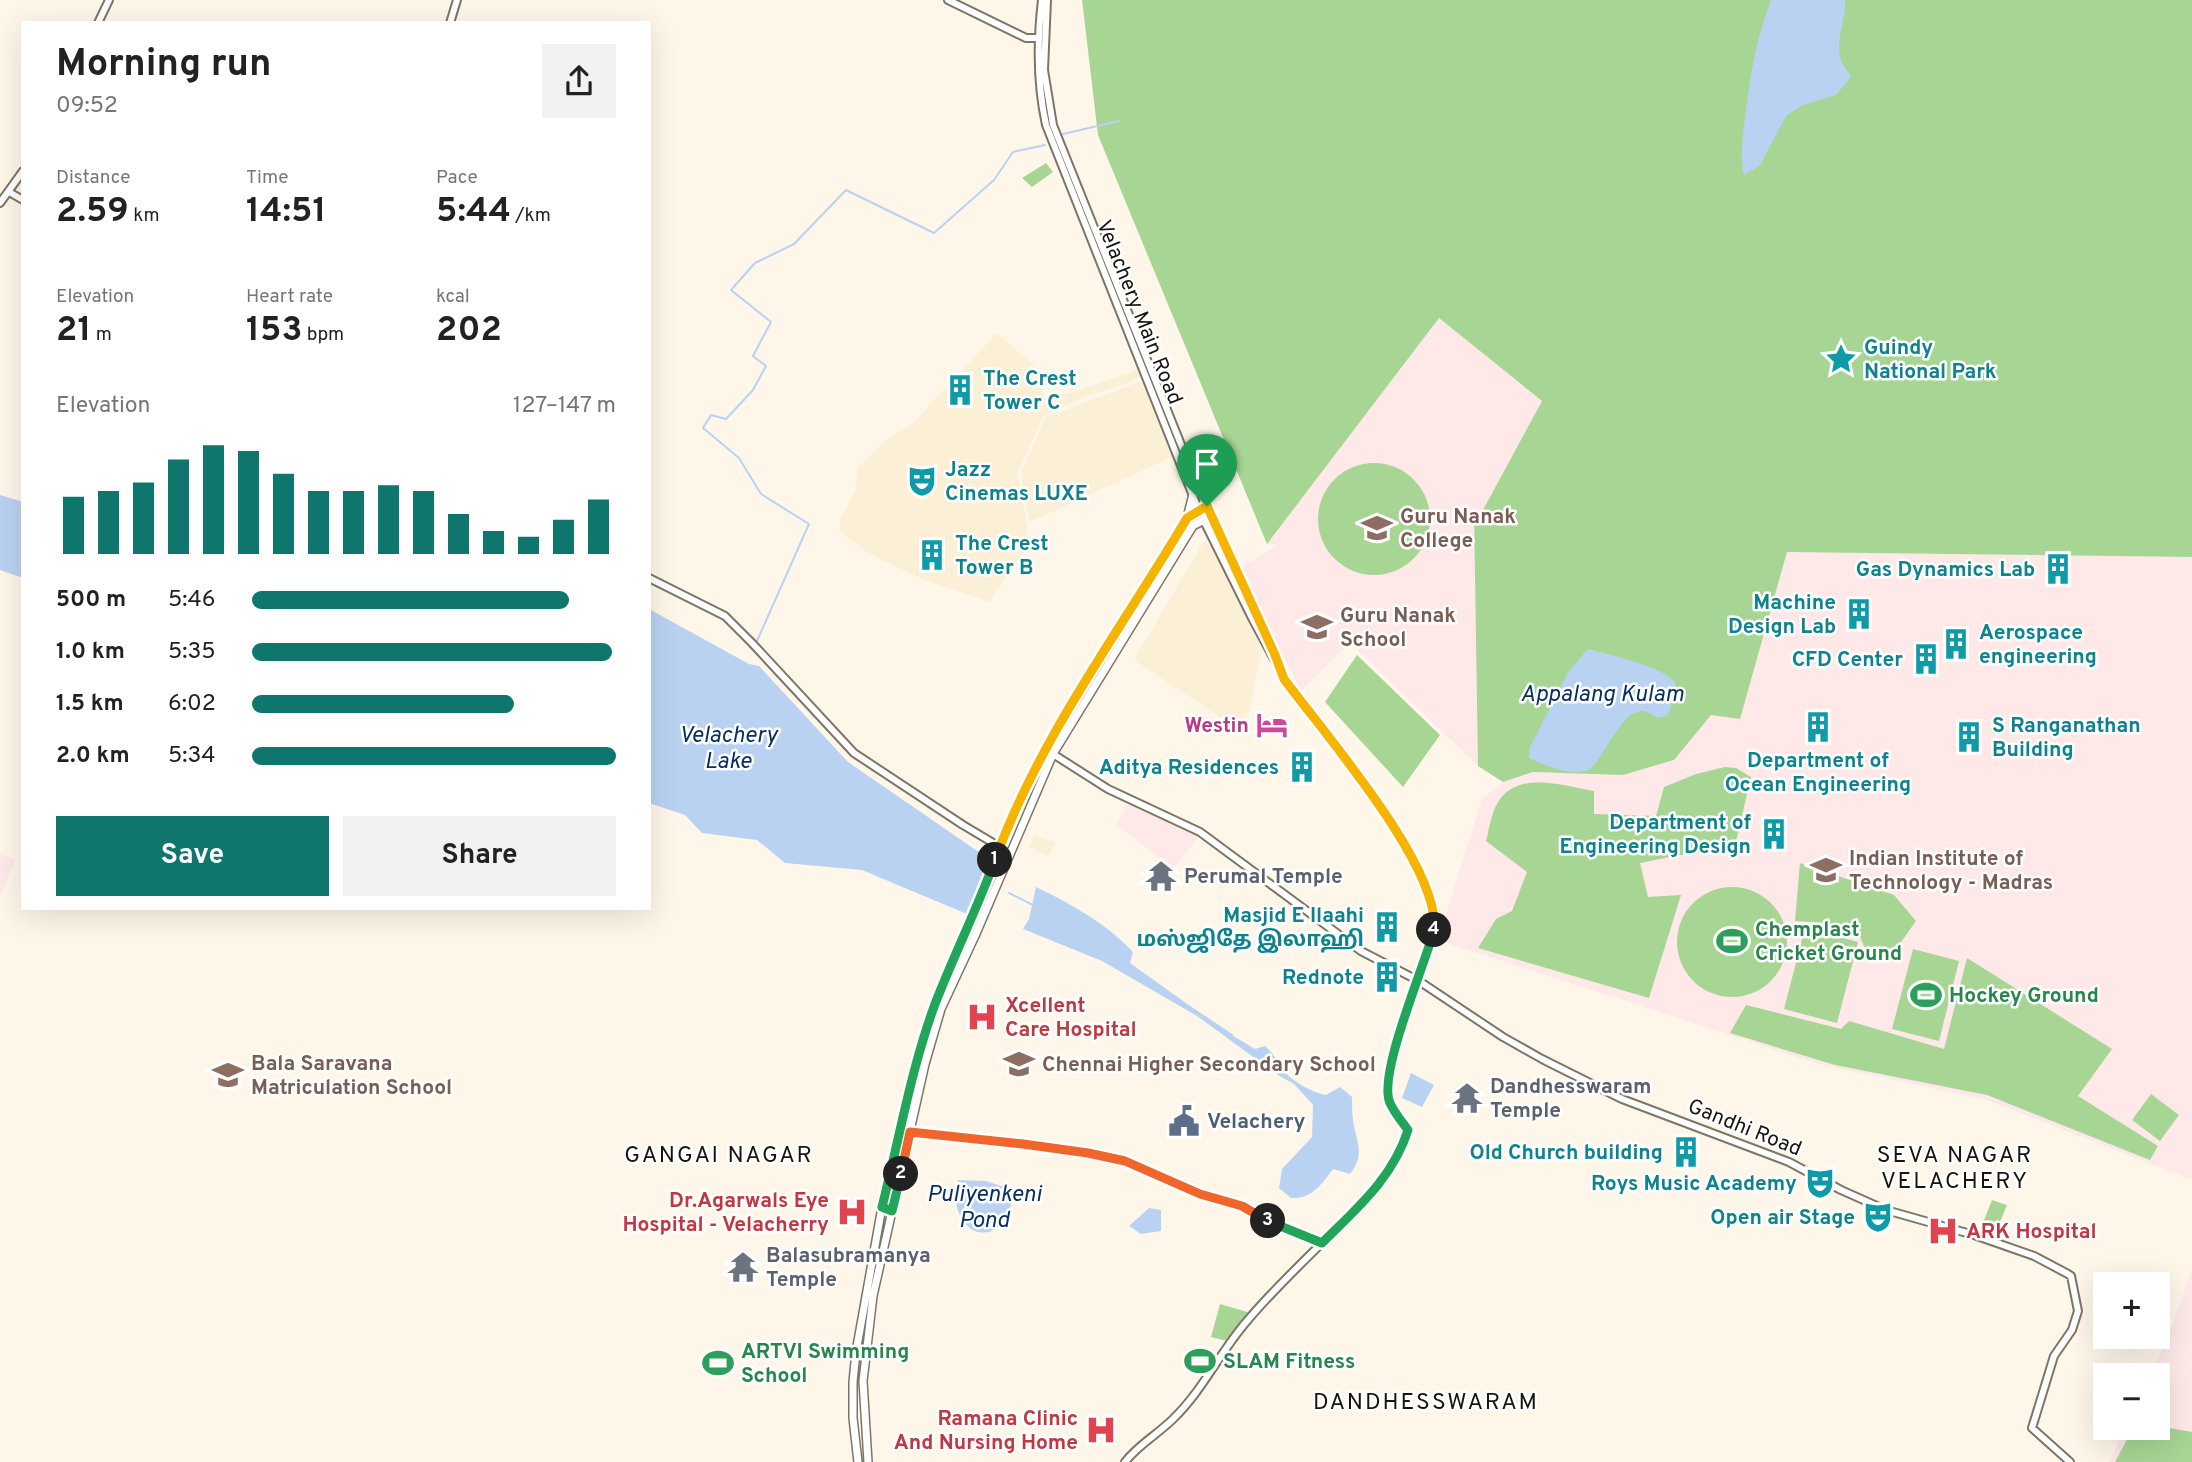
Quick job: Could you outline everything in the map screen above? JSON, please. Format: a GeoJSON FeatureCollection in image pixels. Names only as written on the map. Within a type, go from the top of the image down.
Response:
{"type":"FeatureCollection","features":[{"type":"Feature","properties":{"kind":"main road"},"geometry":{"type":"LineString","coordinates":[[858,1462],[853,1418],[853,1382],[882,1207],[927,1030],[1000,847],[1032,776],[1068,709],[1187,518],[1193,494]]}},
{"type":"Feature","properties":{"kind":"main road"},"geometry":{"type":"LineString","coordinates":[[1187,518],[1203,509]]}},
{"type":"Feature","properties":{"kind":"main road"},"geometry":{"type":"LineString","coordinates":[[869,1462],[863,1406],[864,1360],[873,1296],[925,1064],[941,1009],[1053,754],[1193,526],[1207,518]]}},
{"type":"Feature","properties":{"kind":"main road"},"geometry":{"type":"LineString","coordinates":[[882,1207],[892,1211]]}},
{"type":"Feature","properties":{"kind":"street"},"geometry":{"type":"LineString","coordinates":[[99,21],[110,0]]}},
{"type":"Feature","properties":{"kind":"street"},"geometry":{"type":"LineString","coordinates":[[451,21],[457,0]]}},
{"type":"Feature","properties":{"kind":"street"},"geometry":{"type":"LineString","coordinates":[[948,0],[1026,38],[1039,38]]}},
{"type":"Feature","properties":{"kind":"street","name":"Velachery Main Road"},"geometry":{"type":"LineString","coordinates":[[1045,0],[1039,38],[1041,101],[1046,125],[1193,494],[1203,509]]}},
{"type":"Feature","properties":{"kind":"street","name":"Velachery Main Road"},"geometry":{"type":"LineString","coordinates":[[1045,0],[1044,70],[1053,125],[1203,509],[1252,620],[1284,679],[1394,825],[1427,892],[1435,916],[1434,931],[1399,1033],[1389,1078],[1388,1101],[1408,1130],[1396,1160],[1377,1189],[1234,1336],[1201,1386],[1174,1418],[1125,1462]]}},
{"type":"Feature","properties":{"kind":"street"},"geometry":{"type":"LineString","coordinates":[[0,202],[21,174]]}},
{"type":"Feature","properties":{"kind":"street"},"geometry":{"type":"LineString","coordinates":[[9,192],[21,199]]}},
{"type":"Feature","properties":{"kind":"street"},"geometry":{"type":"LineString","coordinates":[[651,579],[725,616],[854,753],[1010,853]]}},
{"type":"Feature","properties":{"kind":"street","name":"Gandhi Road"},"geometry":{"type":"LineString","coordinates":[[1053,754],[1108,789],[1200,832],[1362,951],[1419,981],[1503,1037],[1622,1098],[1790,1162],[1841,1190],[1886,1210],[1974,1235],[2034,1256],[2071,1276],[2078,1311],[2072,1330],[2054,1356],[2032,1428],[2070,1462]]}},
{"type":"Feature","properties":{"kind":"street"},"geometry":{"type":"LineString","coordinates":[[910,1132],[1088,1153],[1125,1161],[1200,1194],[1242,1206],[1276,1225],[1322,1243]]}},
{"type":"Feature","properties":{"kind":"shaded area","name":"Guru Nanak College"},"geometry":{"type":"Polygon","coordinates":[[[1439,318],[1542,401],[1483,510],[1474,513],[1478,766],[1350,643],[1301,691],[1239,568],[1277,546],[1267,544],[1439,318]]]}},
{"type":"Feature","properties":{"kind":"shaded area"},"geometry":{"type":"Polygon","coordinates":[[[997,333],[1034,365],[1045,398],[1077,391],[1138,369],[1142,375],[1131,382],[1089,395],[1043,416],[1017,474],[1027,525],[1025,548],[990,602],[924,580],[870,554],[839,531],[841,518],[855,491],[858,467],[888,439],[911,425],[997,333]]]}},
{"type":"Feature","properties":{"kind":"shaded area"},"geometry":{"type":"Polygon","coordinates":[[[1141,381],[1172,457],[1030,522],[1021,474],[1045,418],[1141,381]]]}},
{"type":"Feature","properties":{"kind":"shaded area"},"geometry":{"type":"Polygon","coordinates":[[[1204,541],[1220,555],[1247,621],[1262,649],[1249,712],[1238,729],[1134,660],[1204,541]]]}},
{"type":"Feature","properties":{"kind":"shaded area","name":"Indian Institute of Technology - Madras"},"geometry":{"type":"Polygon","coordinates":[[[1787,552],[2192,557],[2192,1180],[1987,1100],[1819,1064],[1438,940],[1482,799],[1503,782],[1533,772],[1623,775],[1674,760],[1711,715],[1740,719],[1787,552]]]}},
{"type":"Feature","properties":{"kind":"shaded area"},"geometry":{"type":"Polygon","coordinates":[[[1128,802],[1201,834],[1173,869],[1117,825],[1128,802]]]}},
{"type":"Feature","properties":{"kind":"shaded area"},"geometry":{"type":"Polygon","coordinates":[[[1035,834],[1055,843],[1048,856],[1029,847],[1035,834]]]}},
{"type":"Feature","properties":{"kind":"shaded area"},"geometry":{"type":"Polygon","coordinates":[[[0,854],[15,860],[1,894],[0,893],[0,854]]]}},
{"type":"Feature","properties":{"kind":"shaded area"},"geometry":{"type":"Polygon","coordinates":[[[2192,1269],[2192,1462],[2109,1462],[2119,1440],[2170,1440],[2170,1363],[2156,1363],[2163,1349],[2170,1349],[2170,1332],[2192,1269]]]}},
{"type":"Feature","properties":{"kind":"green space","name":"Guindy National Park"},"geometry":{"type":"Polygon","coordinates":[[[1082,0],[2192,0],[2192,557],[1787,552],[1740,719],[1711,715],[1674,760],[1623,775],[1533,772],[1503,782],[1478,766],[1474,513],[1483,510],[1542,401],[1439,318],[1267,544],[1098,135],[1082,0]]]}},
{"type":"Feature","properties":{"kind":"green space"},"geometry":{"type":"Polygon","coordinates":[[[1046,163],[1053,172],[1032,187],[1022,178],[1046,163]]]}},
{"type":"Feature","properties":{"kind":"green space"},"geometry":{"type":"Polygon","coordinates":[[[1374,463],[1396,467],[1414,479],[1426,497],[1430,519],[1426,541],[1414,559],[1396,571],[1374,575],[1352,571],[1334,559],[1322,541],[1318,519],[1322,497],[1334,479],[1352,467],[1374,463]]]}},
{"type":"Feature","properties":{"kind":"green space"},"geometry":{"type":"Polygon","coordinates":[[[1357,655],[1440,735],[1403,787],[1325,702],[1357,655]]]}},
{"type":"Feature","properties":{"kind":"green space"},"geometry":{"type":"Polygon","coordinates":[[[1725,767],[1736,768],[1751,777],[1734,850],[1680,855],[1640,863],[1648,897],[1681,895],[1649,998],[1478,948],[1496,919],[1512,911],[1527,872],[1486,841],[1495,808],[1505,793],[1528,783],[1555,784],[1594,791],[1594,814],[1656,816],[1664,787],[1696,774],[1725,767]]]}},
{"type":"Feature","properties":{"kind":"green space"},"geometry":{"type":"Polygon","coordinates":[[[1800,863],[1894,895],[1916,921],[1889,959],[1866,951],[1859,934],[1825,923],[1795,921],[1800,863]]]}},
{"type":"Feature","properties":{"kind":"green space","name":"Chemplast Cricket Ground"},"geometry":{"type":"Polygon","coordinates":[[[1732,887],[1753,891],[1771,903],[1783,921],[1787,942],[1783,963],[1771,981],[1753,993],[1732,997],[1711,993],[1693,981],[1681,963],[1677,942],[1681,921],[1693,903],[1711,891],[1732,887]]]}},
{"type":"Feature","properties":{"kind":"green space"},"geometry":{"type":"Polygon","coordinates":[[[1805,928],[1858,942],[1837,1023],[1784,1009],[1805,928]]]}},
{"type":"Feature","properties":{"kind":"green space","name":"Hockey Ground"},"geometry":{"type":"Polygon","coordinates":[[[1913,949],[1959,961],[1939,1041],[1892,1029],[1913,949]]]}},
{"type":"Feature","properties":{"kind":"green space"},"geometry":{"type":"Polygon","coordinates":[[[1967,958],[2112,1049],[2078,1096],[2158,1146],[2150,1160],[1987,1095],[1835,1065],[1730,1033],[1746,1005],[1841,1029],[1849,1021],[1944,1049],[1967,958]]]}},
{"type":"Feature","properties":{"kind":"green space"},"geometry":{"type":"Polygon","coordinates":[[[2151,1094],[2179,1115],[2160,1141],[2132,1120],[2151,1094]]]}},
{"type":"Feature","properties":{"kind":"green space"},"geometry":{"type":"Polygon","coordinates":[[[1992,1200],[2007,1205],[1993,1239],[1979,1233],[1992,1200]]]}},
{"type":"Feature","properties":{"kind":"green space"},"geometry":{"type":"Polygon","coordinates":[[[1220,1304],[1251,1313],[1227,1341],[1211,1337],[1220,1304]]]}},
{"type":"Feature","properties":{"kind":"green space"},"geometry":{"type":"Polygon","coordinates":[[[2170,1428],[2192,1432],[2192,1462],[2115,1462],[2127,1440],[2170,1440],[2170,1428]]]}},
{"type":"Feature","properties":{"kind":"water"},"geometry":{"type":"Polygon","coordinates":[[[1771,0],[1845,0],[1839,50],[1842,62],[1851,77],[1836,95],[1803,105],[1786,116],[1760,165],[1744,175],[1742,145],[1751,78],[1771,0]]]}},
{"type":"Feature","properties":{"kind":"water"},"geometry":{"type":"Polygon","coordinates":[[[0,495],[21,501],[21,577],[0,570],[0,495]]]}},
{"type":"Feature","properties":{"kind":"water","name":"Velachery Lake"},"geometry":{"type":"Polygon","coordinates":[[[651,610],[749,664],[759,666],[848,762],[989,859],[967,914],[862,870],[785,863],[757,840],[702,833],[685,815],[651,804],[651,610]]]}},
{"type":"Feature","properties":{"kind":"water","name":"Appalang Kulam"},"geometry":{"type":"Polygon","coordinates":[[[1588,649],[1635,662],[1669,677],[1676,686],[1674,699],[1668,715],[1658,718],[1643,711],[1627,719],[1588,770],[1574,772],[1550,767],[1529,758],[1530,747],[1569,671],[1588,649]]]}},
{"type":"Feature","properties":{"kind":"water"},"geometry":{"type":"Polygon","coordinates":[[[1036,887],[1100,923],[1133,952],[1130,963],[1225,1031],[1255,1049],[1265,1046],[1296,1082],[1326,1095],[1340,1087],[1352,1097],[1359,1154],[1350,1174],[1333,1169],[1315,1190],[1298,1198],[1291,1198],[1279,1188],[1282,1169],[1312,1137],[1313,1105],[1294,1084],[1197,1016],[1102,961],[1023,929],[1029,919],[1036,887]]]}},
{"type":"Feature","properties":{"kind":"water"},"geometry":{"type":"Polygon","coordinates":[[[1411,1073],[1434,1085],[1422,1107],[1402,1098],[1411,1073]]]}},
{"type":"Feature","properties":{"kind":"water","name":"Puliyenkeni Pond"},"geometry":{"type":"Polygon","coordinates":[[[958,1180],[986,1181],[1013,1190],[1010,1209],[1003,1222],[987,1232],[971,1229],[964,1223],[956,1202],[958,1180]]]}},
{"type":"Feature","properties":{"kind":"water"},"geometry":{"type":"Polygon","coordinates":[[[1149,1208],[1161,1210],[1161,1231],[1141,1234],[1129,1226],[1149,1208]]]}},
{"type":"Feature","properties":{"kind":"waterway"},"geometry":{"type":"LineString","coordinates":[[1063,134],[1119,121]]}},
{"type":"Feature","properties":{"kind":"waterway"},"geometry":{"type":"LineString","coordinates":[[757,641],[809,524],[761,494],[739,458],[703,428],[711,415],[726,419],[753,390],[766,366],[753,356],[771,322],[731,290],[755,263],[794,244],[846,190],[934,233],[994,180],[1013,152],[1045,145]]}},
{"type":"Feature","properties":{"kind":"waterway"},"geometry":{"type":"LineString","coordinates":[[1009,893],[1033,905]]}},
{"type":"Feature","properties":{"kind":"waterway"},"geometry":{"type":"LineString","coordinates":[[1187,1005],[1232,1035]]}},
{"type":"Feature","properties":{"kind":"place","name":"Guindy National Park"},"geometry":{"type":"Point","coordinates":[1841,359]}},
{"type":"Feature","properties":{"kind":"place","name":"The Crest Tower C"},"geometry":{"type":"Point","coordinates":[960,390]}},
{"type":"Feature","properties":{"kind":"place","name":"Jazz Cinemas LUXE"},"geometry":{"type":"Point","coordinates":[922,481]}},
{"type":"Feature","properties":{"kind":"place","name":"Guru Nanak College"},"geometry":{"type":"Point","coordinates":[1377,528]}},
{"type":"Feature","properties":{"kind":"place","name":"The Crest Tower B"},"geometry":{"type":"Point","coordinates":[932,555]}},
{"type":"Feature","properties":{"kind":"place","name":"Gas Dynamics Lab"},"geometry":{"type":"Point","coordinates":[2058,569]}},
{"type":"Feature","properties":{"kind":"place","name":"Machine Design Lab"},"geometry":{"type":"Point","coordinates":[1859,614]}},
{"type":"Feature","properties":{"kind":"place","name":"Guru Nanak School"},"geometry":{"type":"Point","coordinates":[1317,627]}},
{"type":"Feature","properties":{"kind":"place","name":"Aerospace engineering"},"geometry":{"type":"Point","coordinates":[1956,644]}},
{"type":"Feature","properties":{"kind":"place","name":"CFD Center"},"geometry":{"type":"Point","coordinates":[1926,659]}},
{"type":"Feature","properties":{"kind":"place","name":"Westin"},"geometry":{"type":"Point","coordinates":[1272,725]}},
{"type":"Feature","properties":{"kind":"place","name":"Department of Ocean Engineering"},"geometry":{"type":"Point","coordinates":[1818,727]}},
{"type":"Feature","properties":{"kind":"place","name":"S Ranganathan Building"},"geometry":{"type":"Point","coordinates":[1969,737]}},
{"type":"Feature","properties":{"kind":"place","name":"Aditya Residences"},"geometry":{"type":"Point","coordinates":[1302,767]}},
{"type":"Feature","properties":{"kind":"place","name":"Department of Engineering Design"},"geometry":{"type":"Point","coordinates":[1774,834]}},
{"type":"Feature","properties":{"kind":"place","name":"Indian Institute of Technology - Madras"},"geometry":{"type":"Point","coordinates":[1826,870]}},
{"type":"Feature","properties":{"kind":"place","name":"Perumal Temple"},"geometry":{"type":"Point","coordinates":[1161,876]}},
{"type":"Feature","properties":{"kind":"place","name":"Masjid E Ilaahi மஸ்ஜிதே இலாஹி"},"geometry":{"type":"Point","coordinates":[1387,927]}},
{"type":"Feature","properties":{"kind":"place","name":"Chemplast Cricket Ground"},"geometry":{"type":"Point","coordinates":[1732,941]}},
{"type":"Feature","properties":{"kind":"place","name":"Rednote"},"geometry":{"type":"Point","coordinates":[1387,977]}},
{"type":"Feature","properties":{"kind":"place","name":"Hockey Ground"},"geometry":{"type":"Point","coordinates":[1926,995]}},
{"type":"Feature","properties":{"kind":"place","name":"Xcellent Care Hospital"},"geometry":{"type":"Point","coordinates":[982,1017]}},
{"type":"Feature","properties":{"kind":"place","name":"Chennai Higher Secondary School"},"geometry":{"type":"Point","coordinates":[1019,1064]}},
{"type":"Feature","properties":{"kind":"place","name":"Bala Saravana Matriculation School"},"geometry":{"type":"Point","coordinates":[228,1075]}},
{"type":"Feature","properties":{"kind":"place","name":"Dandhesswaram Temple"},"geometry":{"type":"Point","coordinates":[1467,1098]}},
{"type":"Feature","properties":{"kind":"place","name":"Velachery"},"geometry":{"type":"Point","coordinates":[1184,1121]}},
{"type":"Feature","properties":{"kind":"place","name":"Old Church building"},"geometry":{"type":"Point","coordinates":[1686,1152]}},
{"type":"Feature","properties":{"kind":"place","name":"Roys Music Academy"},"geometry":{"type":"Point","coordinates":[1820,1183]}},
{"type":"Feature","properties":{"kind":"place","name":"Dr.Agarwals Eye Hospital - Velacherry"},"geometry":{"type":"Point","coordinates":[852,1212]}},
{"type":"Feature","properties":{"kind":"place","name":"Open air Stage"},"geometry":{"type":"Point","coordinates":[1878,1217]}},
{"type":"Feature","properties":{"kind":"place","name":"ARK Hospital"},"geometry":{"type":"Point","coordinates":[1943,1231]}},
{"type":"Feature","properties":{"kind":"place","name":"Balasubramanya Temple"},"geometry":{"type":"Point","coordinates":[743,1267]}},
{"type":"Feature","properties":{"kind":"place","name":"SLAM Fitness"},"geometry":{"type":"Point","coordinates":[1200,1361]}},
{"type":"Feature","properties":{"kind":"place","name":"ARTVI Swimming School"},"geometry":{"type":"Point","coordinates":[718,1363]}},
{"type":"Feature","properties":{"kind":"place","name":"Ramana Clinic And Nursing Home"},"geometry":{"type":"Point","coordinates":[1101,1430]}},
{"type":"Feature","properties":{"kind":"district","name":"GANGAI NAGAR"},"geometry":{"type":"Point","coordinates":[719,1154]}},
{"type":"Feature","properties":{"kind":"district","name":"SEVA NAGAR VELACHERY"},"geometry":{"type":"Point","coordinates":[1955,1167]}},
{"type":"Feature","properties":{"kind":"district","name":"DANDHESSWARAM"},"geometry":{"type":"Point","coordinates":[1426,1401]}},
{"type":"Feature","properties":{"kind":"route"},"geometry":{"type":"LineString","coordinates":[[1207,506],[1284,679],[1394,825],[1435,912],[1434,931],[1426,961],[1399,1033],[1389,1078],[1388,1101],[1408,1130],[1396,1160],[1377,1189],[1322,1243],[1276,1225],[1252,1210],[1200,1194],[1125,1161],[1023,1144],[910,1132],[892,1211],[882,1207],[935,1004],[1032,776],[1068,709],[1187,518],[1207,506]]}}]}
